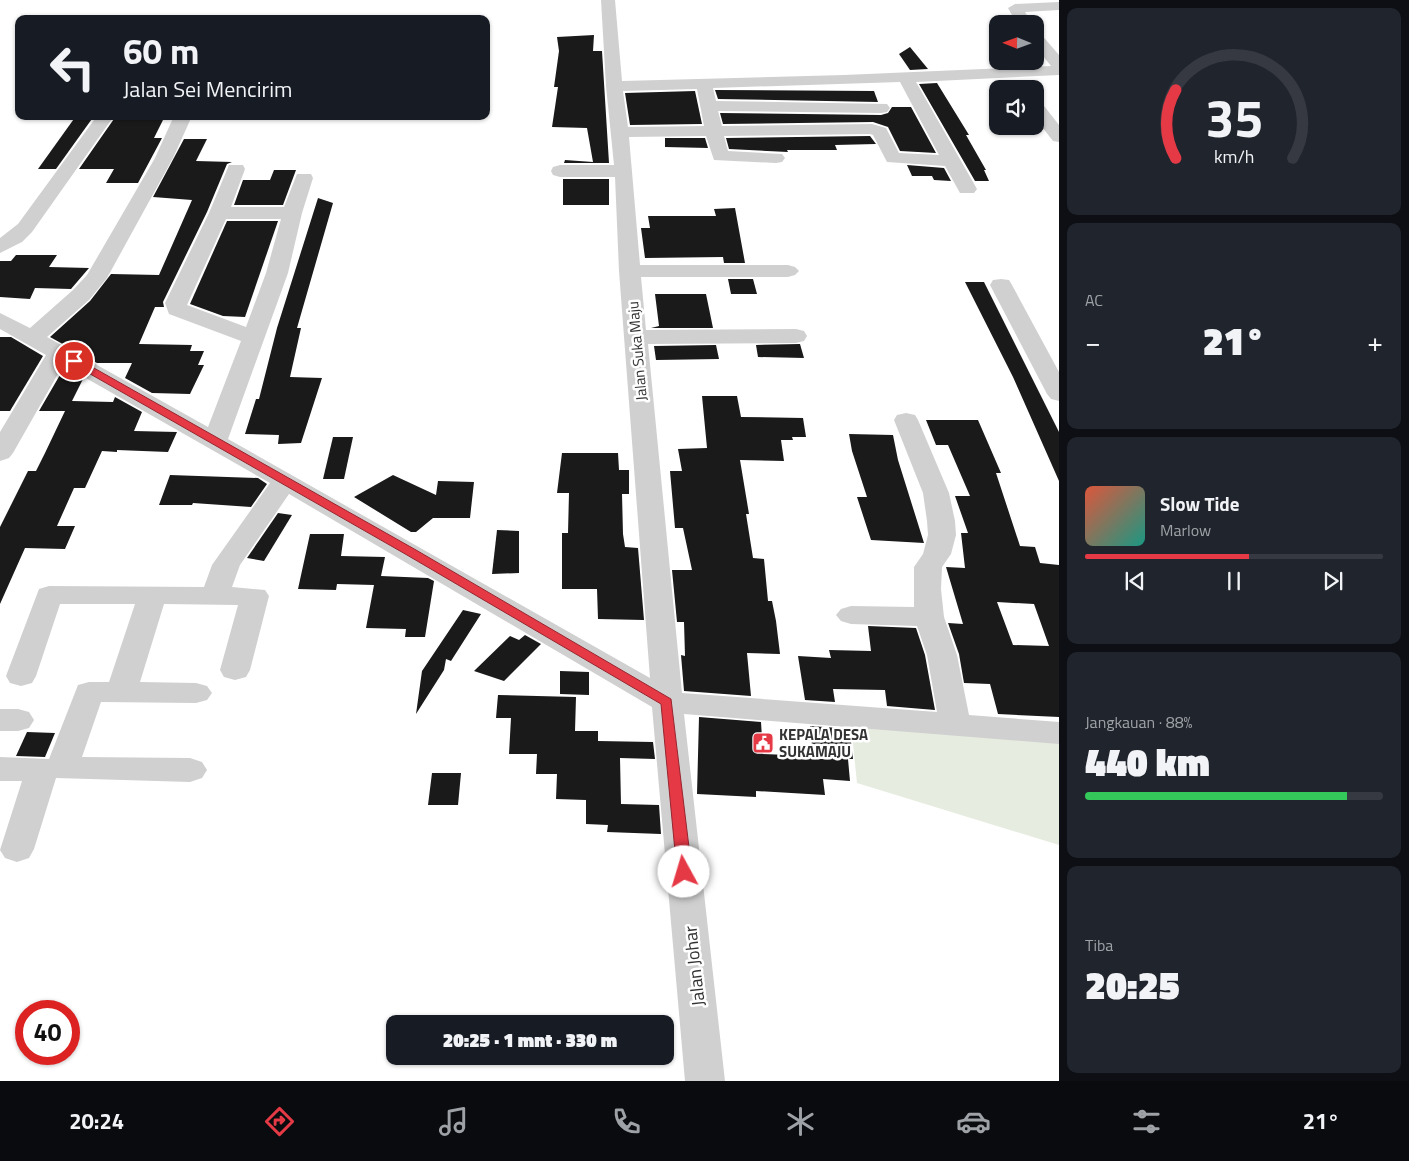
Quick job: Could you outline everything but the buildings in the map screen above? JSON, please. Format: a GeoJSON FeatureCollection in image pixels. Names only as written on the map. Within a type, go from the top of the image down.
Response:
{"type":"FeatureCollection","features":[{"type":"Feature","properties":{"kind":"street","name":"Jalan Suka Maju"},"geometry":{"type":"LineString","coordinates":[[608,0],[614,86],[624,171],[630,271],[667,702]]}},
{"type":"Feature","properties":{"kind":"street"},"geometry":{"type":"LineString","coordinates":[[1019,15],[1015,8],[1030,3],[1059,6]]}},
{"type":"Feature","properties":{"kind":"street"},"geometry":{"type":"LineString","coordinates":[[1044,46],[1059,64]]}},
{"type":"Feature","properties":{"kind":"street"},"geometry":{"type":"LineString","coordinates":[[614,86],[1059,70]]}},
{"type":"Feature","properties":{"kind":"street"},"geometry":{"type":"LineString","coordinates":[[1008,72],[1014,80]]}},
{"type":"Feature","properties":{"kind":"street"},"geometry":{"type":"LineString","coordinates":[[905,77],[967,189]]}},
{"type":"Feature","properties":{"kind":"street"},"geometry":{"type":"LineString","coordinates":[[704,83],[720,156],[776,158]]}},
{"type":"Feature","properties":{"kind":"street"},"geometry":{"type":"LineString","coordinates":[[708,106],[881,108]]}},
{"type":"Feature","properties":{"kind":"street"},"geometry":{"type":"LineString","coordinates":[[1044,118],[1059,137]]}},
{"type":"Feature","properties":{"kind":"street"},"geometry":{"type":"LineString","coordinates":[[0,247],[15,238],[25,228],[103,120]]}},
{"type":"Feature","properties":{"kind":"street"},"geometry":{"type":"LineString","coordinates":[[32,338],[81,295],[96,278],[164,158],[180,120]]}},
{"type":"Feature","properties":{"kind":"street"},"geometry":{"type":"LineString","coordinates":[[620,132],[872,129],[880,132],[893,158],[952,161]]}},
{"type":"Feature","properties":{"kind":"street"},"geometry":{"type":"LineString","coordinates":[[236,169],[219,213],[176,303],[177,309],[252,337]]}},
{"type":"Feature","properties":{"kind":"street"},"geometry":{"type":"LineString","coordinates":[[560,171],[624,171]]}},
{"type":"Feature","properties":{"kind":"street"},"geometry":{"type":"LineString","coordinates":[[215,442],[252,337],[262,319],[277,273],[292,213],[304,178]]}},
{"type":"Feature","properties":{"kind":"street"},"geometry":{"type":"LineString","coordinates":[[219,213],[292,213]]}},
{"type":"Feature","properties":{"kind":"street"},"geometry":{"type":"LineString","coordinates":[[630,271],[788,271]]}},
{"type":"Feature","properties":{"kind":"street"},"geometry":{"type":"LineString","coordinates":[[1001,285],[1059,394]]}},
{"type":"Feature","properties":{"kind":"street"},"geometry":{"type":"LineString","coordinates":[[0,320],[285,481],[667,702],[1059,733]]}},
{"type":"Feature","properties":{"kind":"street"},"geometry":{"type":"LineString","coordinates":[[636,337],[796,336]]}},
{"type":"Feature","properties":{"kind":"street"},"geometry":{"type":"LineString","coordinates":[[0,453],[59,352]]}},
{"type":"Feature","properties":{"kind":"street"},"geometry":{"type":"LineString","coordinates":[[906,420],[936,493],[941,521],[942,534],[938,554],[928,567],[929,618],[942,655],[956,724]]}},
{"type":"Feature","properties":{"kind":"street"},"geometry":{"type":"LineString","coordinates":[[215,595],[226,565],[285,481]]}},
{"type":"Feature","properties":{"kind":"street"},"geometry":{"type":"LineString","coordinates":[[21,676],[49,595],[255,596],[235,670]]}},
{"type":"Feature","properties":{"kind":"street"},"geometry":{"type":"LineString","coordinates":[[121,692],[152,595]]}},
{"type":"Feature","properties":{"kind":"street"},"geometry":{"type":"LineString","coordinates":[[850,615],[929,618]]}},
{"type":"Feature","properties":{"kind":"street"},"geometry":{"type":"LineString","coordinates":[[190,770],[62,768],[88,692],[196,693]]}},
{"type":"Feature","properties":{"kind":"street","name":"Jalan Johar"},"geometry":{"type":"LineString","coordinates":[[667,702],[705,1081]]}},
{"type":"Feature","properties":{"kind":"street"},"geometry":{"type":"LineString","coordinates":[[0,768],[42,769],[17,849]]}},
{"type":"Feature","properties":{"kind":"shaded area"},"geometry":{"type":"Polygon","coordinates":[[[851,724],[1059,736],[1059,845],[857,783],[851,724]]]}},
{"type":"Feature","properties":{"kind":"place","name":"KEPALA DESA SUKAMAJU"},"geometry":{"type":"Point","coordinates":[763,743]}},
{"type":"Feature","properties":{"kind":"route"},"geometry":{"type":"LineString","coordinates":[[74,361],[412,553],[667,702],[684,872]]}}]}
